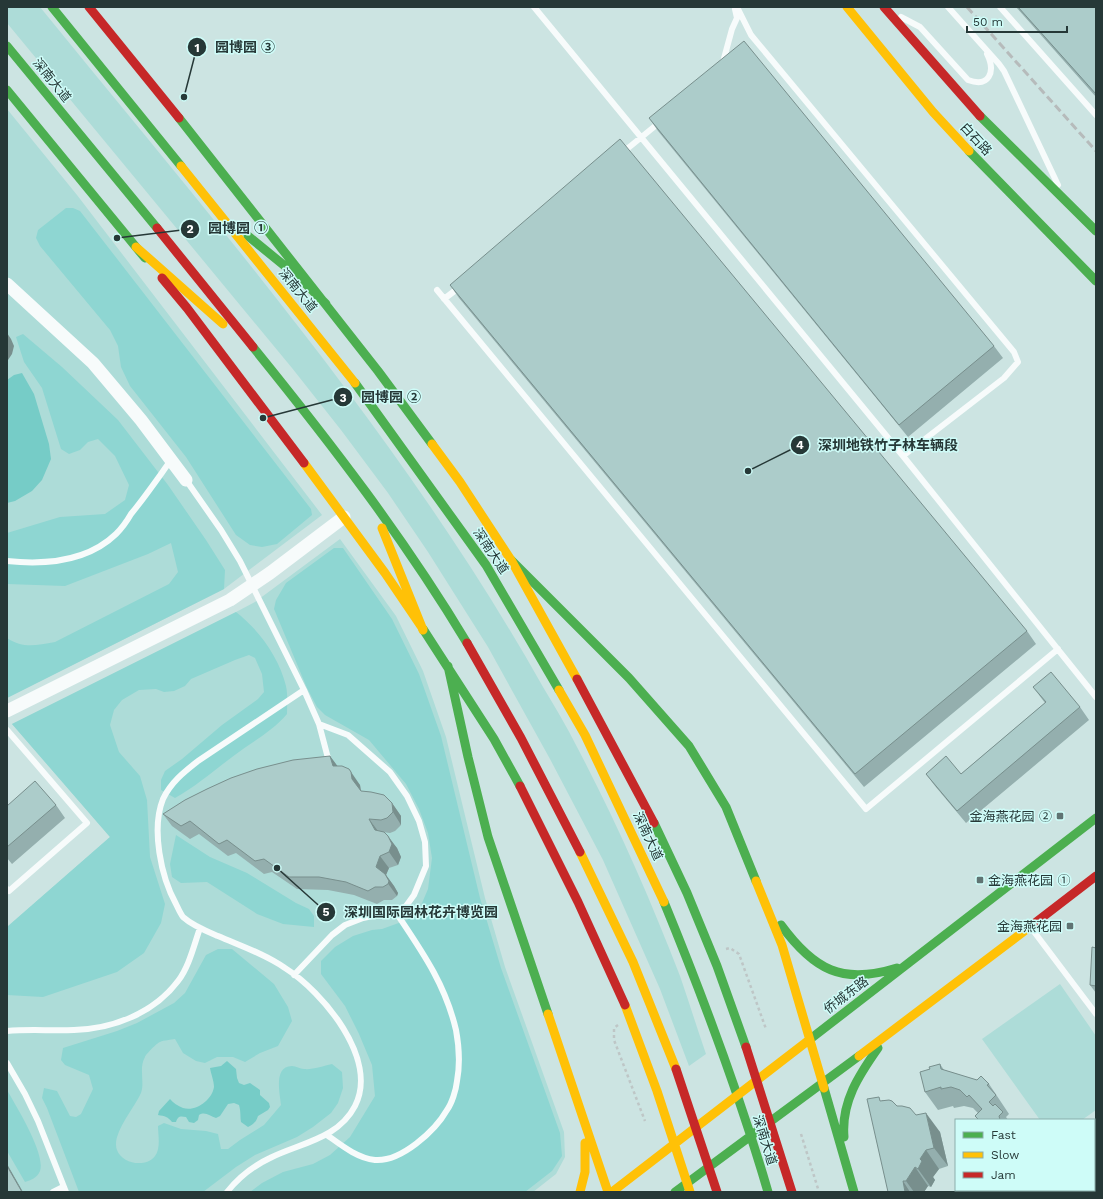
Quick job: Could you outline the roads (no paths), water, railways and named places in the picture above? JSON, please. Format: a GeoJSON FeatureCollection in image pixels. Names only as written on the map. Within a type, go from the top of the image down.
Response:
{"type":"FeatureCollection","features":[{"type":"Feature","properties":{"kind":"main road","name":"深南大道"},"geometry":{"type":"LineString","coordinates":[[52,7],[352,378],[486,564],[585,735],[661,895],[729,1069],[768,1192]]}},
{"type":"Feature","properties":{"kind":"main road"},"geometry":{"type":"LineString","coordinates":[[89,7],[141,70],[326,304],[460,482],[511,560],[649,813],[687,894],[717,966],[750,1058],[792,1192]]}},
{"type":"Feature","properties":{"kind":"main road","name":"白石路"},"geometry":{"type":"LineString","coordinates":[[847,7],[933,112],[1096,281]]}},
{"type":"Feature","properties":{"kind":"main road","name":"白石路"},"geometry":{"type":"LineString","coordinates":[[885,8],[982,118],[1096,231]]}},
{"type":"Feature","properties":{"kind":"main road","name":"深南大道"},"geometry":{"type":"LineString","coordinates":[[7,46],[268,364],[364,488],[422,570],[487,675],[581,853],[619,932],[654,1014],[687,1100],[716,1192]]}},
{"type":"Feature","properties":{"kind":"main road"},"geometry":{"type":"LineString","coordinates":[[7,90],[187,308],[344,517],[448,666],[496,741],[561,866],[600,948],[634,1030],[665,1115],[690,1192]]}},
{"type":"Feature","properties":{"kind":"main road"},"geometry":{"type":"LineString","coordinates":[[210,202],[238,228],[302,280],[326,304]]}},
{"type":"Feature","properties":{"kind":"main road"},"geometry":{"type":"LineString","coordinates":[[136,247],[268,364]]}},
{"type":"Feature","properties":{"kind":"main road"},"geometry":{"type":"LineString","coordinates":[[364,488],[384,532],[423,630]]}},
{"type":"Feature","properties":{"kind":"main road"},"geometry":{"type":"LineString","coordinates":[[511,560],[629,678],[689,746],[726,807],[782,945],[854,1192]]}},
{"type":"Feature","properties":{"kind":"main road"},"geometry":{"type":"LineString","coordinates":[[448,666],[468,757],[488,837],[584,1125],[608,1192]]}},
{"type":"Feature","properties":{"kind":"main road","name":"侨城东路"},"geometry":{"type":"LineString","coordinates":[[612,1192],[1096,818]]}},
{"type":"Feature","properties":{"kind":"main road"},"geometry":{"type":"LineString","coordinates":[[675,1192],[888,1035],[1096,876]]}},
{"type":"Feature","properties":{"kind":"main road"},"geometry":{"type":"LineString","coordinates":[[764,898],[790,939],[804,954],[816,963],[834,972],[853,975],[873,975],[888,971],[914,960]]}},
{"type":"Feature","properties":{"kind":"main road"},"geometry":{"type":"LineString","coordinates":[[846,1165],[844,1130],[846,1107],[863,1070],[888,1035]]}},
{"type":"Feature","properties":{"kind":"main road"},"geometry":{"type":"LineString","coordinates":[[580,1192],[585,1172],[586,1151],[584,1125]]}},
{"type":"Feature","properties":{"kind":"street"},"geometry":{"type":"LineString","coordinates":[[7,284],[93,363],[141,420],[186,480]]}},
{"type":"Feature","properties":{"kind":"street"},"geometry":{"type":"LineString","coordinates":[[7,711],[230,600],[270,573],[344,517]]}},
{"type":"Feature","properties":{"kind":"lane"},"geometry":{"type":"LineString","coordinates":[[534,7],[902,456],[1096,697]]}},
{"type":"Feature","properties":{"kind":"lane"},"geometry":{"type":"LineString","coordinates":[[736,7],[751,35],[1014,352],[1018,362],[1004,378],[902,456]]}},
{"type":"Feature","properties":{"kind":"lane"},"geometry":{"type":"LineString","coordinates":[[720,66],[725,61],[732,28],[738,18],[736,7]]}},
{"type":"Feature","properties":{"kind":"lane"},"geometry":{"type":"LineString","coordinates":[[948,7],[1004,71],[1066,201]]}},
{"type":"Feature","properties":{"kind":"lane"},"geometry":{"type":"LineString","coordinates":[[1000,7],[1096,115]]}},
{"type":"Feature","properties":{"kind":"lane"},"geometry":{"type":"LineString","coordinates":[[885,8],[920,27],[968,80],[977,83],[990,76],[991,69],[990,60],[982,45]]}},
{"type":"Feature","properties":{"kind":"lane"},"geometry":{"type":"LineString","coordinates":[[616,157],[642,138],[663,119]]}},
{"type":"Feature","properties":{"kind":"lane"},"geometry":{"type":"LineString","coordinates":[[444,299],[468,280]]}},
{"type":"Feature","properties":{"kind":"lane"},"geometry":{"type":"LineString","coordinates":[[437,290],[866,809],[1058,649]]}},
{"type":"Feature","properties":{"kind":"lane"},"geometry":{"type":"LineString","coordinates":[[7,561],[51,563],[77,558],[98,548],[116,534],[145,497],[171,460]]}},
{"type":"Feature","properties":{"kind":"lane"},"geometry":{"type":"LineString","coordinates":[[186,480],[228,540],[263,606],[319,724],[329,762]]}},
{"type":"Feature","properties":{"kind":"lane"},"geometry":{"type":"LineString","coordinates":[[227,1192],[250,1169],[271,1157],[327,1135],[344,1122],[355,1106],[360,1089],[359,1067],[353,1046],[342,1025],[327,1005],[294,974],[260,954],[194,926],[182,916],[165,881],[160,860],[158,841],[159,818],[163,800],[171,786],[182,774],[198,761],[304,690]]}},
{"type":"Feature","properties":{"kind":"lane"},"geometry":{"type":"LineString","coordinates":[[294,974],[332,935],[344,925],[363,918],[395,911],[406,906],[414,895],[426,866],[425,842],[419,821],[407,796],[390,772],[368,751],[348,735],[319,724]]}},
{"type":"Feature","properties":{"kind":"lane"},"geometry":{"type":"LineString","coordinates":[[7,730],[87,823],[9,891],[7,889]]}},
{"type":"Feature","properties":{"kind":"lane"},"geometry":{"type":"LineString","coordinates":[[327,1135],[360,1156],[376,1160],[393,1157],[409,1150],[429,1133],[448,1110],[457,1082],[459,1057],[456,1030],[446,998],[433,969],[395,911]]}},
{"type":"Feature","properties":{"kind":"lane"},"geometry":{"type":"LineString","coordinates":[[1029,926],[1096,1014]]}},
{"type":"Feature","properties":{"kind":"lane"},"geometry":{"type":"LineString","coordinates":[[7,1030],[74,1030],[105,1026],[125,1020],[143,1012],[162,998],[179,981],[188,962],[200,928]]}},
{"type":"Feature","properties":{"kind":"lane"},"geometry":{"type":"LineString","coordinates":[[7,1063],[25,1094],[49,1146],[64,1189],[53,1192]]}},
{"type":"Feature","properties":{"kind":"railway"},"geometry":{"type":"LineString","coordinates":[[967,7],[1096,151]]}},
{"type":"Feature","properties":{"kind":"place","name":"园博园 ③"},"geometry":{"type":"Point","coordinates":[184,97]}},
{"type":"Feature","properties":{"kind":"place","name":"园博园 ①"},"geometry":{"type":"Point","coordinates":[117,238]}},
{"type":"Feature","properties":{"kind":"place","name":"园博园 ②"},"geometry":{"type":"Point","coordinates":[263,418]}},
{"type":"Feature","properties":{"kind":"place","name":"深圳地铁竹子林车辆段"},"geometry":{"type":"Point","coordinates":[748,471]}},
{"type":"Feature","properties":{"kind":"place","name":"金海燕花园 ②"},"geometry":{"type":"Point","coordinates":[1060,816]}},
{"type":"Feature","properties":{"kind":"place","name":"深圳国际园林花卉博览园"},"geometry":{"type":"Point","coordinates":[277,868]}},
{"type":"Feature","properties":{"kind":"place","name":"金海燕花园 ①"},"geometry":{"type":"Point","coordinates":[980,880]}},
{"type":"Feature","properties":{"kind":"place","name":"金海燕花园"},"geometry":{"type":"Point","coordinates":[1070,926]}}]}
